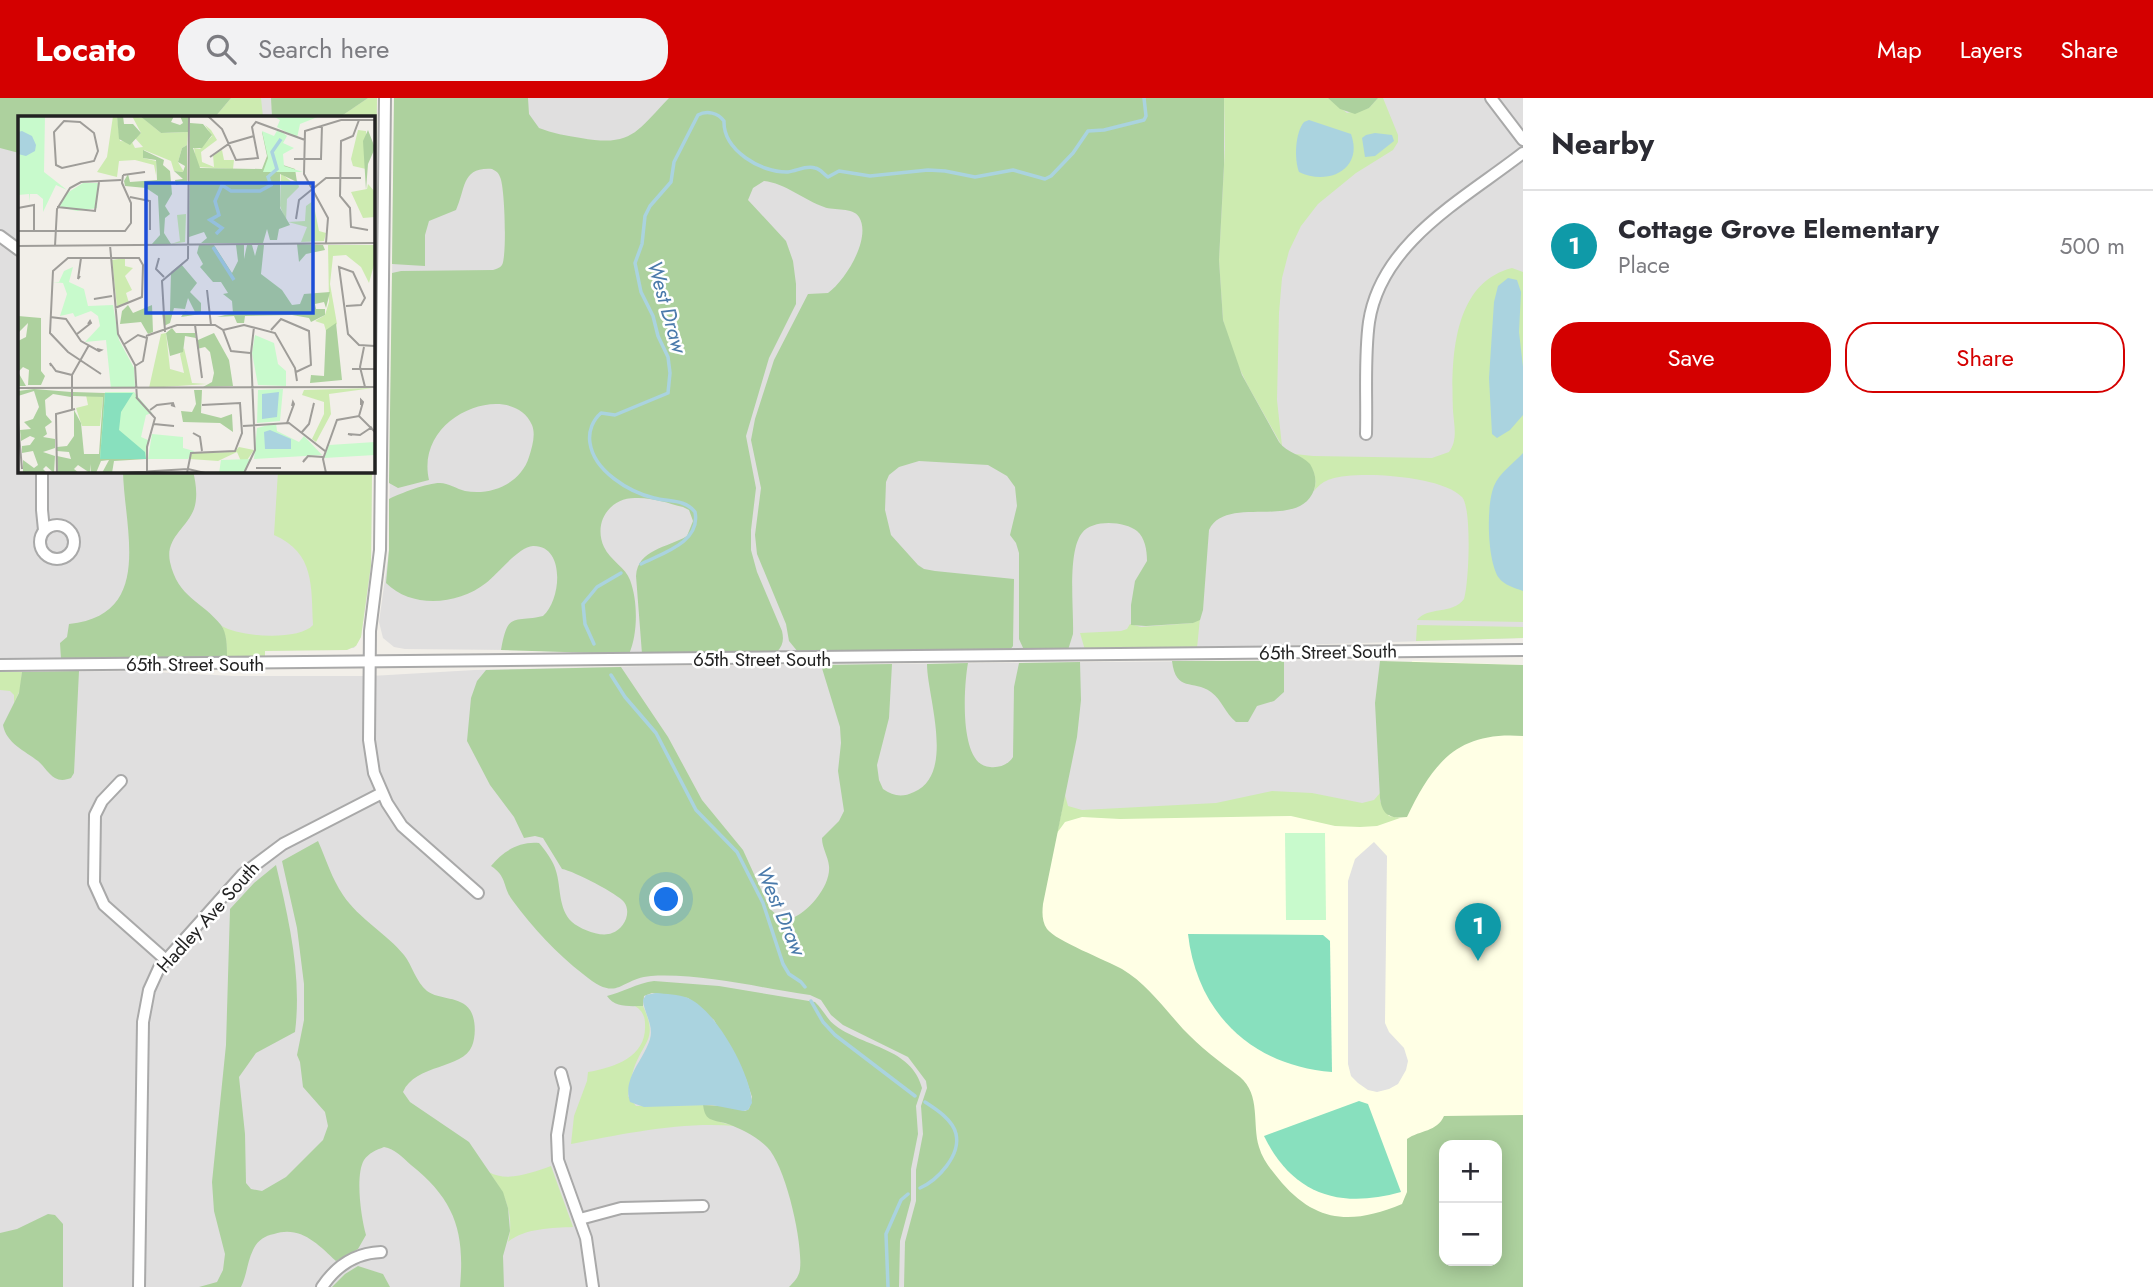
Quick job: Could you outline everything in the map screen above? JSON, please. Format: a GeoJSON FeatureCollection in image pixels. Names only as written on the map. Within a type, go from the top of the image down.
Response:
{"type":"FeatureCollection","features":[{"type":"Feature","properties":{"kind":"street"},"geometry":{"type":"LineString","coordinates":[[385,98],[378,369],[380,558],[371,617],[370,748],[374,773],[395,816],[409,833],[478,893]]}},
{"type":"Feature","properties":{"kind":"street"},"geometry":{"type":"LineString","coordinates":[[1491,98],[1523,140]]}},
{"type":"Feature","properties":{"kind":"street"},"geometry":{"type":"LineString","coordinates":[[1366,434],[1369,323],[1377,292],[1389,269],[1416,236],[1523,153]]}},
{"type":"Feature","properties":{"kind":"street"},"geometry":{"type":"LineString","coordinates":[[0,236],[18,249]]}},
{"type":"Feature","properties":{"kind":"street"},"geometry":{"type":"LineString","coordinates":[[42,472],[44,530]]}},
{"type":"Feature","properties":{"kind":"street","name":"65th Street South"},"geometry":{"type":"LineString","coordinates":[[0,665],[1523,650]]}},
{"type":"Feature","properties":{"kind":"street"},"geometry":{"type":"LineString","coordinates":[[121,780],[102,801],[95,815],[94,883],[107,908],[166,960]]}},
{"type":"Feature","properties":{"kind":"street","name":"Hadley Ave South"},"geometry":{"type":"LineString","coordinates":[[139,1287],[143,1015],[150,985],[166,960],[223,895],[263,857],[382,793]]}},
{"type":"Feature","properties":{"kind":"street"},"geometry":{"type":"LineString","coordinates":[[561,1073],[565,1084],[557,1149],[560,1167],[591,1256],[593,1287]]}},
{"type":"Feature","properties":{"kind":"street"},"geometry":{"type":"LineString","coordinates":[[580,1219],[621,1208],[703,1206]]}},
{"type":"Feature","properties":{"kind":"street"},"geometry":{"type":"LineString","coordinates":[[322,1287],[330,1276],[347,1262],[363,1255],[381,1252]]}},
{"type":"Feature","properties":{"kind":"shaded area"},"geometry":{"type":"Polygon","coordinates":[[[0,98],[377,98],[374,344],[374,116],[18,116],[18,472],[372,472],[371,565],[361,637],[354,648],[265,651],[265,657],[0,659],[0,98]]]}},
{"type":"Feature","properties":{"kind":"shaded area"},"geometry":{"type":"Polygon","coordinates":[[[394,98],[1523,98],[1523,638],[1197,648],[590,654],[394,647],[383,638],[379,622],[389,550],[394,98]]]}},
{"type":"Feature","properties":{"kind":"shaded area"},"geometry":{"type":"Polygon","coordinates":[[[1387,661],[1387,811],[1012,1287],[0,1287],[0,672],[133,671],[234,676],[371,676],[475,670],[649,666],[1387,661]]]}},
{"type":"Feature","properties":{"kind":"shaded area"},"geometry":{"type":"Polygon","coordinates":[[[1412,661],[1523,665],[1523,1287],[1012,1287],[1016,812],[1386,811],[1412,661]]]}},
{"type":"Feature","properties":{"kind":"shaded area"},"geometry":{"type":"Polygon","coordinates":[[[1374,842],[1387,856],[1385,1023],[1389,1032],[1404,1048],[1408,1061],[1398,1084],[1377,1092],[1358,1083],[1351,1076],[1348,1064],[1348,881],[1355,859],[1374,842]]]}},
{"type":"Feature","properties":{"kind":"green space"},"geometry":{"type":"Polygon","coordinates":[[[0,98],[231,98],[216,116],[18,116],[18,153],[0,148],[0,98]]]}},
{"type":"Feature","properties":{"kind":"green space"},"geometry":{"type":"Polygon","coordinates":[[[231,98],[261,98],[263,116],[216,116],[231,98]]]}},
{"type":"Feature","properties":{"kind":"green space"},"geometry":{"type":"Polygon","coordinates":[[[271,98],[368,98],[341,116],[272,116],[271,98]]]}},
{"type":"Feature","properties":{"kind":"green space"},"geometry":{"type":"Polygon","coordinates":[[[368,98],[377,98],[375,229],[374,116],[341,116],[368,98]]]}},
{"type":"Feature","properties":{"kind":"green space"},"geometry":{"type":"Polygon","coordinates":[[[394,98],[528,98],[529,114],[539,128],[570,136],[612,140],[632,134],[669,98],[1224,98],[1219,260],[1223,320],[1242,375],[1279,442],[1310,464],[1315,477],[1314,490],[1306,502],[1294,508],[1230,514],[1218,520],[1209,530],[1203,610],[1200,620],[1193,623],[1131,625],[1135,581],[1147,561],[1144,541],[1137,531],[1125,525],[1109,523],[1087,528],[1077,542],[1074,553],[1073,634],[1068,650],[1024,650],[1019,639],[1019,553],[1010,535],[1017,506],[1015,487],[1007,476],[988,465],[919,461],[899,467],[889,475],[886,482],[885,510],[891,535],[924,569],[1014,579],[1013,646],[1010,650],[798,652],[789,641],[786,624],[757,554],[755,535],[761,488],[751,440],[774,360],[808,294],[828,293],[842,279],[855,258],[862,236],[862,226],[859,217],[852,212],[824,207],[779,185],[764,181],[753,188],[748,200],[786,241],[793,261],[796,284],[796,304],[769,358],[746,436],[756,488],[751,550],[757,572],[782,631],[781,647],[777,652],[642,654],[636,576],[638,567],[642,560],[655,550],[687,536],[693,521],[689,510],[683,507],[641,498],[626,499],[611,507],[602,521],[601,529],[604,547],[628,576],[633,588],[635,627],[629,654],[501,650],[509,624],[543,616],[554,598],[557,586],[555,563],[551,554],[543,548],[533,546],[521,551],[486,583],[449,600],[409,597],[386,583],[389,499],[435,483],[475,492],[504,486],[525,466],[534,437],[532,425],[521,411],[505,405],[487,405],[467,410],[450,421],[436,437],[428,457],[429,480],[398,488],[389,483],[392,273],[494,270],[502,265],[504,259],[505,236],[500,177],[492,169],[482,169],[466,181],[456,210],[429,221],[425,235],[425,266],[392,264],[394,98]]]}},
{"type":"Feature","properties":{"kind":"green space"},"geometry":{"type":"Polygon","coordinates":[[[1224,98],[1328,98],[1347,113],[1369,108],[1378,98],[1383,98],[1398,135],[1398,142],[1393,150],[1356,173],[1318,204],[1301,226],[1289,251],[1282,278],[1279,313],[1277,400],[1282,446],[1234,357],[1223,320],[1219,260],[1225,147],[1224,98]]]}},
{"type":"Feature","properties":{"kind":"green space"},"geometry":{"type":"Polygon","coordinates":[[[1328,98],[1378,98],[1369,108],[1355,114],[1340,109],[1328,98]]]}},
{"type":"Feature","properties":{"kind":"green space"},"geometry":{"type":"Polygon","coordinates":[[[1512,268],[1523,272],[1523,622],[1417,620],[1427,613],[1453,607],[1464,599],[1468,530],[1462,497],[1437,484],[1379,475],[1343,476],[1331,479],[1314,491],[1312,469],[1305,460],[1295,454],[1432,458],[1449,452],[1454,437],[1452,391],[1459,326],[1466,307],[1477,290],[1492,276],[1512,268]]]}},
{"type":"Feature","properties":{"kind":"green space"},"geometry":{"type":"Polygon","coordinates":[[[123,472],[193,472],[196,490],[194,509],[171,546],[170,562],[179,584],[223,628],[227,657],[61,659],[60,643],[67,637],[69,624],[96,617],[114,604],[124,587],[129,566],[123,472]]]}},
{"type":"Feature","properties":{"kind":"green space"},"geometry":{"type":"Polygon","coordinates":[[[278,472],[372,472],[371,565],[361,637],[356,646],[347,650],[265,651],[265,657],[227,657],[222,626],[241,633],[269,636],[295,633],[313,625],[311,584],[304,561],[287,542],[274,535],[278,472]]]}},
{"type":"Feature","properties":{"kind":"green space"},"geometry":{"type":"Polygon","coordinates":[[[1200,618],[1197,648],[1085,650],[1080,633],[1121,631],[1127,629],[1130,624],[1141,627],[1193,623],[1200,618]]]}},
{"type":"Feature","properties":{"kind":"green space"},"geometry":{"type":"Polygon","coordinates":[[[1417,625],[1523,627],[1523,638],[1416,641],[1417,625]]]}},
{"type":"Feature","properties":{"kind":"green space"},"geometry":{"type":"Polygon","coordinates":[[[1172,661],[1284,661],[1284,692],[1274,701],[1257,706],[1248,722],[1236,722],[1211,692],[1186,684],[1177,678],[1172,661]]]}},
{"type":"Feature","properties":{"kind":"green space"},"geometry":{"type":"Polygon","coordinates":[[[1380,661],[1523,665],[1523,736],[1500,736],[1464,745],[1438,766],[1407,817],[1388,815],[1380,798],[1375,703],[1380,661]]]}},
{"type":"Feature","properties":{"kind":"green space"},"geometry":{"type":"Polygon","coordinates":[[[1080,662],[1081,700],[1077,737],[1043,904],[1047,929],[1060,939],[1131,975],[1196,1042],[1247,1084],[1255,1110],[1257,1138],[1266,1162],[1296,1196],[1323,1213],[1352,1217],[1385,1211],[1402,1204],[1407,1192],[1407,1139],[1433,1128],[1444,1116],[1523,1115],[1523,1287],[904,1287],[905,1242],[916,1201],[916,1170],[923,1134],[921,1106],[927,1088],[926,1081],[908,1057],[843,1025],[831,1015],[821,1000],[810,995],[710,979],[670,976],[640,978],[612,989],[595,983],[573,966],[528,921],[510,896],[503,878],[491,866],[512,848],[539,843],[555,868],[564,911],[572,922],[591,932],[607,934],[616,931],[626,920],[626,906],[620,898],[585,878],[562,869],[543,838],[524,838],[514,817],[490,785],[467,741],[471,698],[477,681],[486,670],[621,667],[668,737],[702,800],[743,850],[770,909],[778,916],[790,919],[811,905],[826,882],[829,866],[822,838],[839,821],[844,811],[838,771],[840,727],[821,665],[892,664],[889,718],[877,765],[883,789],[902,796],[927,783],[934,769],[936,733],[927,664],[968,663],[965,722],[968,739],[980,763],[990,767],[1006,764],[1013,757],[1014,687],[1019,663],[1080,662]]]}},
{"type":"Feature","properties":{"kind":"green space"},"geometry":{"type":"Polygon","coordinates":[[[79,671],[74,773],[71,778],[59,780],[12,742],[3,725],[19,693],[22,672],[79,671]]]}},
{"type":"Feature","properties":{"kind":"green space"},"geometry":{"type":"Polygon","coordinates":[[[0,672],[22,672],[20,690],[14,703],[14,695],[10,691],[0,690],[0,672]]]}},
{"type":"Feature","properties":{"kind":"green space"},"geometry":{"type":"Polygon","coordinates":[[[1272,791],[1312,793],[1362,803],[1374,800],[1380,793],[1380,801],[1389,816],[1400,818],[1377,826],[1360,827],[1335,826],[1291,816],[1120,819],[1082,817],[1065,822],[1057,833],[1065,795],[1068,806],[1082,810],[1216,803],[1272,791]]]}},
{"type":"Feature","properties":{"kind":"green space"},"geometry":{"type":"Polygon","coordinates":[[[1285,833],[1325,833],[1326,920],[1286,920],[1285,833]]]}},
{"type":"Feature","properties":{"kind":"green space"},"geometry":{"type":"Polygon","coordinates":[[[318,841],[332,876],[349,904],[404,955],[427,991],[461,1002],[472,1014],[474,1037],[467,1053],[418,1076],[403,1092],[410,1102],[469,1142],[503,1192],[510,1231],[503,1256],[504,1287],[460,1287],[461,1250],[454,1218],[447,1204],[426,1178],[398,1154],[384,1147],[368,1155],[361,1167],[360,1197],[366,1235],[358,1249],[336,1261],[300,1234],[274,1234],[261,1239],[255,1247],[241,1287],[199,1287],[217,1282],[223,1270],[225,1254],[214,1211],[212,1182],[226,1045],[230,909],[254,883],[276,865],[290,927],[297,1011],[295,1032],[256,1053],[239,1077],[245,1134],[246,1183],[251,1189],[262,1191],[286,1177],[323,1140],[328,1126],[325,1112],[303,1087],[297,1055],[304,1020],[304,984],[297,928],[282,861],[318,841]]]}},
{"type":"Feature","properties":{"kind":"green space"},"geometry":{"type":"Polygon","coordinates":[[[1188,934],[1323,935],[1330,941],[1332,1072],[1304,1068],[1277,1059],[1254,1047],[1234,1031],[1203,988],[1188,934]]]}},
{"type":"Feature","properties":{"kind":"green space"},"geometry":{"type":"Polygon","coordinates":[[[654,981],[719,986],[815,1002],[836,1026],[898,1056],[917,1075],[922,1088],[916,1106],[918,1134],[911,1169],[911,1200],[900,1241],[899,1287],[789,1287],[799,1272],[799,1242],[792,1205],[781,1170],[767,1147],[753,1136],[731,1125],[710,1119],[704,1111],[703,1105],[725,1106],[745,1111],[749,1109],[752,1097],[746,1079],[714,1020],[688,998],[652,993],[644,996],[643,1006],[633,1006],[618,1004],[607,996],[654,981]]]}},
{"type":"Feature","properties":{"kind":"green space"},"geometry":{"type":"Polygon","coordinates":[[[635,1006],[643,1006],[650,1032],[634,1068],[628,1096],[636,1106],[703,1105],[711,1118],[735,1126],[674,1127],[571,1144],[574,1116],[588,1072],[618,1063],[641,1045],[645,1021],[641,1011],[635,1006]]]}},
{"type":"Feature","properties":{"kind":"green space"},"geometry":{"type":"Polygon","coordinates":[[[1359,1101],[1368,1104],[1401,1192],[1358,1199],[1320,1192],[1289,1172],[1264,1136],[1359,1101]]]}},
{"type":"Feature","properties":{"kind":"green space"},"geometry":{"type":"Polygon","coordinates":[[[551,1166],[573,1227],[530,1231],[508,1242],[510,1223],[507,1205],[489,1172],[512,1177],[551,1166]]]}},
{"type":"Feature","properties":{"kind":"green space"},"geometry":{"type":"Polygon","coordinates":[[[48,1214],[55,1215],[63,1224],[63,1287],[0,1287],[0,1233],[17,1229],[48,1214]]]}},
{"type":"Feature","properties":{"kind":"green space"},"geometry":{"type":"Polygon","coordinates":[[[358,1266],[383,1274],[390,1287],[332,1287],[358,1266]]]}},
{"type":"Feature","properties":{"kind":"water"},"geometry":{"type":"Polygon","coordinates":[[[1309,120],[1351,134],[1354,147],[1352,157],[1348,166],[1340,172],[1321,177],[1299,172],[1297,139],[1304,122],[1309,120]]]}},
{"type":"Feature","properties":{"kind":"water"},"geometry":{"type":"Polygon","coordinates":[[[1375,133],[1392,135],[1394,141],[1375,156],[1365,157],[1362,138],[1375,133]]]}},
{"type":"Feature","properties":{"kind":"water"},"geometry":{"type":"Polygon","coordinates":[[[1508,278],[1517,280],[1521,292],[1519,332],[1523,367],[1523,415],[1510,430],[1497,438],[1492,434],[1489,378],[1494,302],[1498,286],[1508,278]]]}},
{"type":"Feature","properties":{"kind":"water"},"geometry":{"type":"Polygon","coordinates":[[[1523,453],[1523,591],[1504,583],[1495,570],[1490,546],[1489,519],[1491,495],[1496,481],[1523,453]]]}},
{"type":"Feature","properties":{"kind":"water"},"geometry":{"type":"Polygon","coordinates":[[[656,993],[688,998],[710,1015],[730,1044],[746,1076],[752,1103],[748,1110],[712,1105],[644,1107],[630,1102],[628,1093],[631,1077],[651,1034],[643,1000],[646,995],[656,993]]]}},
{"type":"Feature","properties":{"kind":"waterway","name":"West Draw"},"geometry":{"type":"LineString","coordinates":[[641,564],[669,551],[686,539],[692,531],[695,512],[682,503],[634,491],[614,479],[598,463],[593,453],[590,430],[601,413],[615,415],[668,393],[668,357],[641,292],[635,263],[642,244],[645,216],[650,206],[671,182],[674,162],[698,115],[712,113],[719,116],[724,121],[725,132],[737,150],[766,169],[788,172],[812,167],[828,177],[839,171],[870,176],[928,170],[975,177],[1013,170],[1045,179],[1073,153],[1088,131],[1104,130],[1144,120],[1144,98]]}},
{"type":"Feature","properties":{"kind":"waterway","name":"West Draw"},"geometry":{"type":"LineString","coordinates":[[594,644],[585,624],[583,604],[597,587],[621,573]]}},
{"type":"Feature","properties":{"kind":"waterway","name":"West Draw"},"geometry":{"type":"LineString","coordinates":[[611,675],[625,697],[656,733],[696,810],[737,852],[763,903],[783,964],[789,974],[805,987]]}},
{"type":"Feature","properties":{"kind":"waterway","name":"West Draw"},"geometry":{"type":"LineString","coordinates":[[811,1001],[823,1022],[835,1035],[915,1096]]}},
{"type":"Feature","properties":{"kind":"waterway","name":"West Draw"},"geometry":{"type":"LineString","coordinates":[[920,1188],[947,1166],[957,1142],[954,1129],[944,1115],[925,1102]]}},
{"type":"Feature","properties":{"kind":"waterway","name":"West Draw"},"geometry":{"type":"LineString","coordinates":[[888,1287],[886,1234],[901,1200],[908,1194]]}},
{"type":"Feature","properties":{"kind":"place","name":"Cottage Grove Elementary"},"geometry":{"type":"Point","coordinates":[1478,961]}}]}
